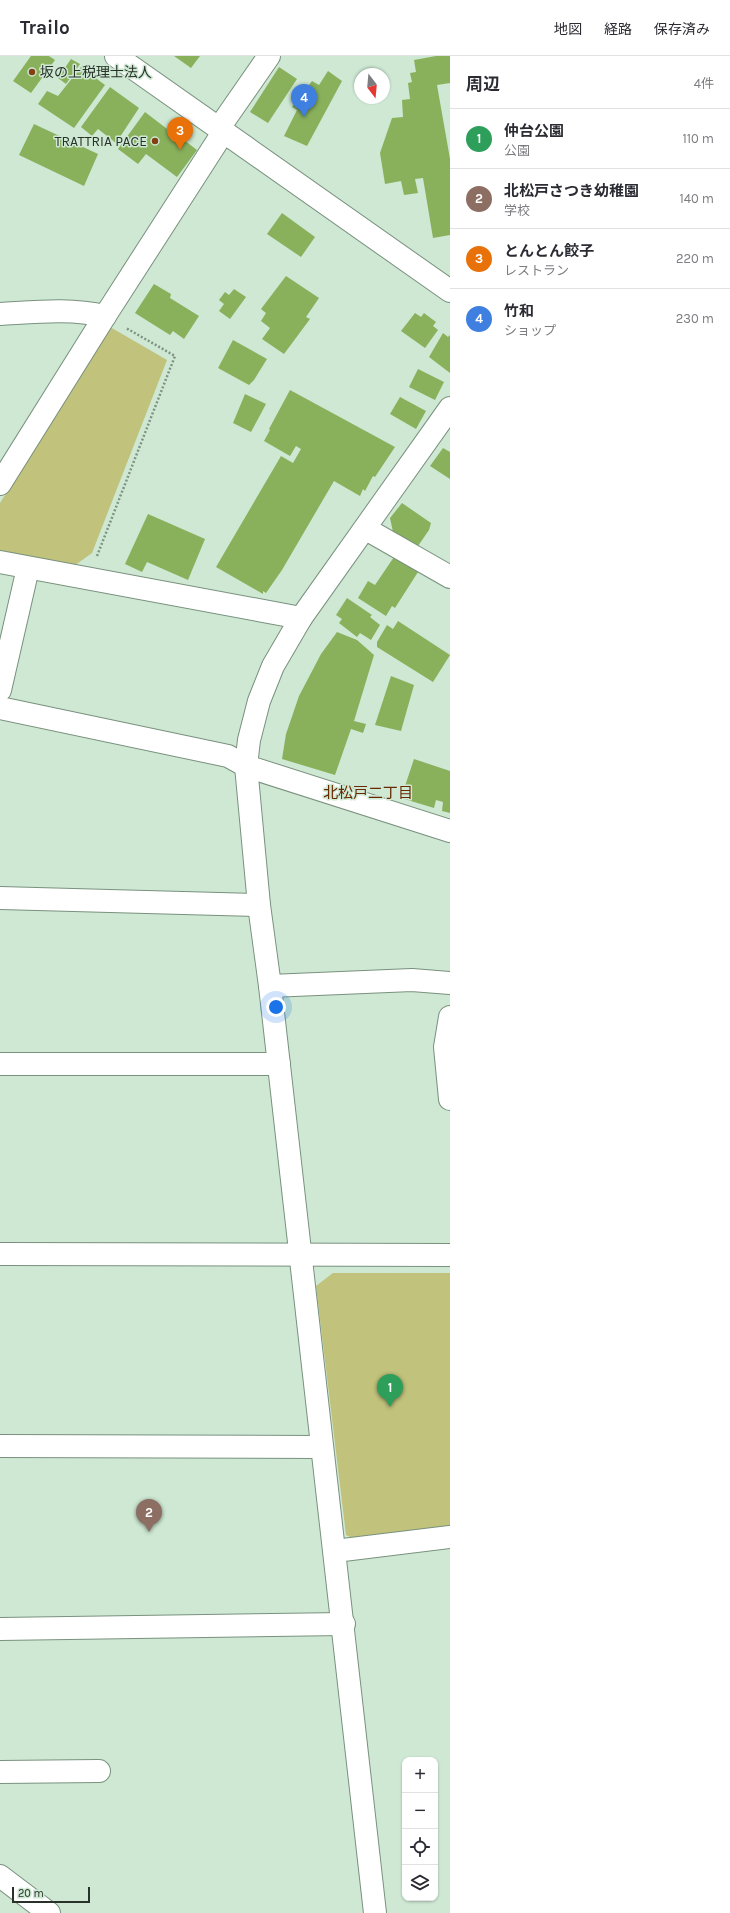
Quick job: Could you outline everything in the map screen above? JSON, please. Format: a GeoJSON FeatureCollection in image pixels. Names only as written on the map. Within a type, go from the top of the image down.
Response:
{"type":"FeatureCollection","features":[{"type":"Feature","properties":{"kind":"street"},"geometry":{"type":"LineString","coordinates":[[116,56],[222,129],[450,292]]}},
{"type":"Feature","properties":{"kind":"street"},"geometry":{"type":"LineString","coordinates":[[0,484],[269,56]]}},
{"type":"Feature","properties":{"kind":"street"},"geometry":{"type":"LineString","coordinates":[[0,314],[57,310],[85,312],[105,316]]}},
{"type":"Feature","properties":{"kind":"street"},"geometry":{"type":"LineString","coordinates":[[375,1913],[344,1624],[321,1447],[279,1064],[259,906],[246,766],[249,740],[259,701],[273,666],[301,618],[366,529],[450,408]]}},
{"type":"Feature","properties":{"kind":"street"},"geometry":{"type":"LineString","coordinates":[[366,529],[450,577]]}},
{"type":"Feature","properties":{"kind":"street"},"geometry":{"type":"LineString","coordinates":[[0,562],[301,618]]}},
{"type":"Feature","properties":{"kind":"street"},"geometry":{"type":"LineString","coordinates":[[0,690],[28,568]]}},
{"type":"Feature","properties":{"kind":"street"},"geometry":{"type":"LineString","coordinates":[[0,708],[228,756],[246,766],[450,831]]}},
{"type":"Feature","properties":{"kind":"street"},"geometry":{"type":"LineString","coordinates":[[0,898],[259,906]]}},
{"type":"Feature","properties":{"kind":"street"},"geometry":{"type":"LineString","coordinates":[[270,986],[412,980],[450,983]]}},
{"type":"Feature","properties":{"kind":"street"},"geometry":{"type":"LineString","coordinates":[[450,1017],[445,1047],[450,1099]]}},
{"type":"Feature","properties":{"kind":"street"},"geometry":{"type":"LineString","coordinates":[[0,1064],[279,1064]]}},
{"type":"Feature","properties":{"kind":"street"},"geometry":{"type":"LineString","coordinates":[[0,1254],[450,1254]]}},
{"type":"Feature","properties":{"kind":"street"},"geometry":{"type":"LineString","coordinates":[[0,1446],[321,1447]]}},
{"type":"Feature","properties":{"kind":"street"},"geometry":{"type":"LineString","coordinates":[[335,1551],[450,1537]]}},
{"type":"Feature","properties":{"kind":"street"},"geometry":{"type":"LineString","coordinates":[[0,1629],[344,1624]]}},
{"type":"Feature","properties":{"kind":"street"},"geometry":{"type":"LineString","coordinates":[[0,1772],[99,1771]]}},
{"type":"Feature","properties":{"kind":"street"},"geometry":{"type":"LineString","coordinates":[[0,1876],[49,1913]]}},
{"type":"Feature","properties":{"kind":"path"},"geometry":{"type":"LineString","coordinates":[[89,578],[175,356],[134,332]]}},
{"type":"Feature","properties":{"kind":"green space"},"geometry":{"type":"Polygon","coordinates":[[[110,327],[167,360],[92,553],[71,568],[0,555],[0,503],[110,327]]]}},
{"type":"Feature","properties":{"kind":"green space"},"geometry":{"type":"Polygon","coordinates":[[[333,1273],[450,1273],[450,1529],[358,1541],[346,1535],[316,1286],[333,1273]]]}},
{"type":"Feature","properties":{"kind":"building"},"geometry":{"type":"Polygon","coordinates":[[[31,56],[49,56],[55,60],[31,93],[13,81],[31,56]]]}},
{"type":"Feature","properties":{"kind":"building"},"geometry":{"type":"Polygon","coordinates":[[[174,56],[200,56],[191,68],[174,56]]]}},
{"type":"Feature","properties":{"kind":"building"},"geometry":{"type":"Polygon","coordinates":[[[436,56],[450,56],[450,83],[437,85],[450,159],[450,235],[433,238],[423,178],[415,179],[418,193],[404,195],[401,181],[385,184],[380,153],[392,118],[403,117],[402,100],[410,99],[408,83],[412,82],[410,73],[416,72],[414,60],[436,56]]]}},
{"type":"Feature","properties":{"kind":"building"},"geometry":{"type":"Polygon","coordinates":[[[71,59],[80,64],[66,84],[58,78],[71,59]]]}},
{"type":"Feature","properties":{"kind":"building"},"geometry":{"type":"Polygon","coordinates":[[[81,67],[105,85],[74,128],[38,104],[47,91],[58,96],[81,67]]]}},
{"type":"Feature","properties":{"kind":"building"},"geometry":{"type":"Polygon","coordinates":[[[279,67],[297,79],[268,123],[250,112],[279,67]]]}},
{"type":"Feature","properties":{"kind":"building"},"geometry":{"type":"Polygon","coordinates":[[[328,71],[342,81],[307,146],[284,136],[297,110],[292,107],[312,81],[319,85],[328,71]]]}},
{"type":"Feature","properties":{"kind":"building"},"geometry":{"type":"Polygon","coordinates":[[[110,87],[139,108],[116,143],[98,129],[92,136],[81,127],[110,87]]]}},
{"type":"Feature","properties":{"kind":"building"},"geometry":{"type":"Polygon","coordinates":[[[145,112],[171,132],[169,135],[177,141],[180,137],[197,150],[177,177],[146,154],[138,164],[118,149],[145,112]]]}},
{"type":"Feature","properties":{"kind":"building"},"geometry":{"type":"Polygon","coordinates":[[[34,124],[98,154],[84,186],[19,155],[34,124]]]}},
{"type":"Feature","properties":{"kind":"building"},"geometry":{"type":"Polygon","coordinates":[[[282,213],[315,237],[301,257],[267,234],[282,213]]]}},
{"type":"Feature","properties":{"kind":"building"},"geometry":{"type":"Polygon","coordinates":[[[286,276],[319,298],[306,317],[310,319],[284,354],[262,339],[270,328],[261,321],[266,313],[261,309],[286,276]]]}},
{"type":"Feature","properties":{"kind":"building"},"geometry":{"type":"Polygon","coordinates":[[[154,284],[171,294],[170,298],[199,316],[184,339],[173,331],[170,335],[135,313],[154,284]]]}},
{"type":"Feature","properties":{"kind":"building"},"geometry":{"type":"Polygon","coordinates":[[[234,289],[246,297],[230,319],[219,311],[224,304],[219,300],[225,292],[229,295],[234,289]]]}},
{"type":"Feature","properties":{"kind":"building"},"geometry":{"type":"Polygon","coordinates":[[[415,313],[421,317],[424,313],[436,322],[433,326],[438,330],[425,348],[401,331],[415,313]]]}},
{"type":"Feature","properties":{"kind":"building"},"geometry":{"type":"Polygon","coordinates":[[[443,333],[448,337],[450,335],[450,373],[429,357],[443,333]]]}},
{"type":"Feature","properties":{"kind":"building"},"geometry":{"type":"Polygon","coordinates":[[[233,340],[267,359],[254,380],[249,385],[218,368],[233,340]]]}},
{"type":"Feature","properties":{"kind":"building"},"geometry":{"type":"Polygon","coordinates":[[[418,369],[444,382],[435,400],[409,387],[418,369]]]}},
{"type":"Feature","properties":{"kind":"building"},"geometry":{"type":"Polygon","coordinates":[[[290,390],[395,447],[375,477],[373,476],[365,491],[363,489],[360,496],[334,481],[282,570],[266,593],[263,591],[263,594],[216,567],[281,456],[293,463],[301,449],[296,446],[290,456],[264,441],[290,390]]]}},
{"type":"Feature","properties":{"kind":"building"},"geometry":{"type":"Polygon","coordinates":[[[245,394],[266,404],[251,432],[233,423],[245,394]]]}},
{"type":"Feature","properties":{"kind":"building"},"geometry":{"type":"Polygon","coordinates":[[[400,397],[426,411],[416,429],[390,414],[400,397]]]}},
{"type":"Feature","properties":{"kind":"building"},"geometry":{"type":"Polygon","coordinates":[[[443,448],[450,452],[450,479],[430,466],[443,448]]]}},
{"type":"Feature","properties":{"kind":"building"},"geometry":{"type":"Polygon","coordinates":[[[402,503],[431,523],[429,530],[418,546],[393,532],[390,518],[402,503]]]}},
{"type":"Feature","properties":{"kind":"building"},"geometry":{"type":"Polygon","coordinates":[[[148,514],[205,539],[188,580],[147,562],[142,572],[125,564],[148,514]]]}},
{"type":"Feature","properties":{"kind":"building"},"geometry":{"type":"Polygon","coordinates":[[[394,557],[418,572],[395,608],[392,606],[386,616],[358,598],[368,581],[375,585],[394,557]]]}},
{"type":"Feature","properties":{"kind":"building"},"geometry":{"type":"Polygon","coordinates":[[[347,598],[372,615],[370,617],[380,625],[371,640],[360,633],[357,637],[339,623],[342,619],[336,615],[347,598]]]}},
{"type":"Feature","properties":{"kind":"building"},"geometry":{"type":"Polygon","coordinates":[[[398,621],[450,655],[433,682],[377,647],[377,642],[387,625],[393,629],[398,621]]]}},
{"type":"Feature","properties":{"kind":"building"},"geometry":{"type":"Polygon","coordinates":[[[337,632],[357,640],[374,655],[354,721],[366,724],[363,733],[351,729],[335,775],[282,759],[286,734],[299,696],[321,654],[337,632]]]}},
{"type":"Feature","properties":{"kind":"building"},"geometry":{"type":"Polygon","coordinates":[[[391,676],[414,685],[401,731],[375,725],[391,676]]]}},
{"type":"Feature","properties":{"kind":"building"},"geometry":{"type":"Polygon","coordinates":[[[414,759],[450,771],[450,813],[442,811],[443,802],[436,800],[434,808],[401,798],[414,759]]]}},
{"type":"Feature","properties":{"kind":"place","name":"坂の上税理士法人"},"geometry":{"type":"Point","coordinates":[32,72]}},
{"type":"Feature","properties":{"kind":"place","name":"竹和"},"geometry":{"type":"Point","coordinates":[304,117]}},
{"type":"Feature","properties":{"kind":"place","name":"TRATTRIA PACE"},"geometry":{"type":"Point","coordinates":[155,141]}},
{"type":"Feature","properties":{"kind":"place","name":"とんとん餃子"},"geometry":{"type":"Point","coordinates":[180,150]}},
{"type":"Feature","properties":{"kind":"place","name":"仲台公園"},"geometry":{"type":"Point","coordinates":[390,1407]}},
{"type":"Feature","properties":{"kind":"place","name":"北松戸さつき幼稚園"},"geometry":{"type":"Point","coordinates":[149,1532]}},
{"type":"Feature","properties":{"kind":"district","name":"北松戸二丁目"},"geometry":{"type":"Point","coordinates":[368,793]}}]}
